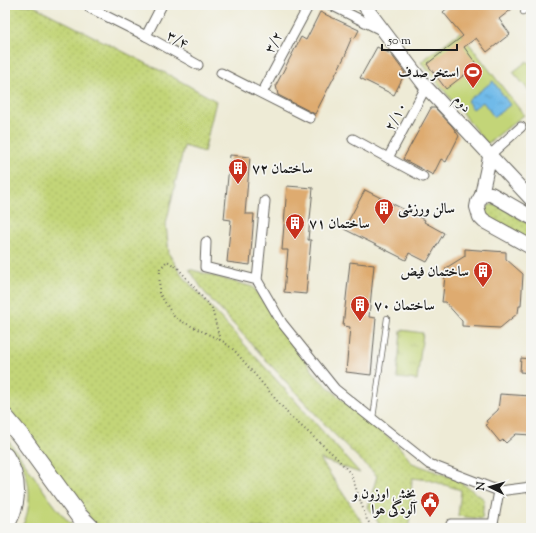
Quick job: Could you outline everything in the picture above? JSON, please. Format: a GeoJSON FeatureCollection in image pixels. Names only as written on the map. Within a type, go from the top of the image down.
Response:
{"type":"FeatureCollection","features":[{"type":"Feature","properties":{"kind":"highway"},"geometry":{"type":"LineString","coordinates":[[5,417],[75,510],[91,528]]}},
{"type":"Feature","properties":{"kind":"highway"},"geometry":{"type":"LineString","coordinates":[[5,456],[14,472],[16,487],[16,498],[5,526]]}},
{"type":"Feature","properties":{"kind":"main road","name":"دوم"},"geometry":{"type":"LineString","coordinates":[[364,5],[426,87],[531,199]]}},
{"type":"Feature","properties":{"kind":"main road"},"geometry":{"type":"LineString","coordinates":[[490,155],[481,197],[477,207],[480,218],[531,247]]}},
{"type":"Feature","properties":{"kind":"main road"},"geometry":{"type":"LineString","coordinates":[[481,197],[485,194],[491,194],[531,218]]}},
{"type":"Feature","properties":{"kind":"street","name":"۳/۴"},"geometry":{"type":"LineString","coordinates":[[146,36],[162,5]]}},
{"type":"Feature","properties":{"kind":"street","name":"۳/۲"},"geometry":{"type":"LineString","coordinates":[[262,93],[309,5]]}},
{"type":"Feature","properties":{"kind":"street"},"geometry":{"type":"LineString","coordinates":[[330,5],[384,32]]}},
{"type":"Feature","properties":{"kind":"street","name":"۳/۴"},"geometry":{"type":"LineString","coordinates":[[90,8],[146,36],[198,65]]}},
{"type":"Feature","properties":{"kind":"street"},"geometry":{"type":"LineString","coordinates":[[221,73],[310,118]]}},
{"type":"Feature","properties":{"kind":"street","name":"۲/۱۰"},"geometry":{"type":"LineString","coordinates":[[388,158],[426,87]]}},
{"type":"Feature","properties":{"kind":"street"},"geometry":{"type":"LineString","coordinates":[[490,155],[521,127]]}},
{"type":"Feature","properties":{"kind":"street"},"geometry":{"type":"LineString","coordinates":[[353,140],[423,177]]}},
{"type":"Feature","properties":{"kind":"street"},"geometry":{"type":"LineString","coordinates":[[265,201],[257,280],[282,323],[335,389],[429,464],[499,491],[531,487]]}},
{"type":"Feature","properties":{"kind":"street"},"geometry":{"type":"LineString","coordinates":[[206,242],[205,267],[257,280]]}},
{"type":"Feature","properties":{"kind":"street"},"geometry":{"type":"LineString","coordinates":[[451,524],[493,524],[499,491]]}},
{"type":"Feature","properties":{"kind":"lane"},"geometry":{"type":"LineString","coordinates":[[523,12],[531,5]]}},
{"type":"Feature","properties":{"kind":"lane"},"geometry":{"type":"LineString","coordinates":[[372,420],[387,318]]}},
{"type":"Feature","properties":{"kind":"path"},"geometry":{"type":"LineString","coordinates":[[220,340],[212,309],[178,268],[167,261],[160,270],[159,294],[175,318],[220,340],[234,350],[290,416],[335,456],[351,474],[368,520],[373,528]]}},
{"type":"Feature","properties":{"kind":"green space"},"geometry":{"type":"Polygon","coordinates":[[[5,5],[32,5],[173,77],[216,101],[204,152],[184,146],[166,224],[169,254],[182,275],[360,473],[320,459],[366,528],[98,528],[5,410],[5,5]]]}},
{"type":"Feature","properties":{"kind":"green space","name":"استخر صدف"},"geometry":{"type":"Polygon","coordinates":[[[460,32],[524,115],[487,144],[421,62],[460,32]]]}},
{"type":"Feature","properties":{"kind":"green space"},"geometry":{"type":"Polygon","coordinates":[[[527,61],[531,65],[531,93],[513,72],[527,61]]]}},
{"type":"Feature","properties":{"kind":"green space"},"geometry":{"type":"Polygon","coordinates":[[[493,204],[500,206],[531,226],[531,243],[489,221],[484,212],[488,206],[493,204]]]}},
{"type":"Feature","properties":{"kind":"green space"},"geometry":{"type":"Polygon","coordinates":[[[189,269],[253,287],[317,377],[352,409],[397,444],[412,463],[456,479],[484,499],[482,519],[458,516],[461,490],[429,480],[412,478],[409,528],[382,528],[368,507],[377,476],[331,431],[205,293],[189,269]]]}},
{"type":"Feature","properties":{"kind":"green space"},"geometry":{"type":"Polygon","coordinates":[[[401,330],[423,333],[417,380],[397,378],[401,330]]]}},
{"type":"Feature","properties":{"kind":"green space"},"geometry":{"type":"Polygon","coordinates":[[[5,437],[56,507],[75,528],[21,528],[25,520],[29,503],[28,485],[24,469],[20,461],[8,446],[5,437]]]}},
{"type":"Feature","properties":{"kind":"water"},"geometry":{"type":"Polygon","coordinates":[[[493,81],[510,105],[494,117],[483,102],[473,109],[467,101],[493,81]]]}},
{"type":"Feature","properties":{"kind":"building"},"geometry":{"type":"Polygon","coordinates":[[[451,5],[517,5],[499,19],[510,34],[487,52],[476,38],[464,47],[477,65],[446,89],[427,64],[463,36],[443,12],[451,5]]]}},
{"type":"Feature","properties":{"kind":"building"},"geometry":{"type":"Polygon","coordinates":[[[320,12],[359,30],[355,38],[352,37],[346,51],[347,52],[315,114],[278,95],[276,85],[301,37],[306,40],[320,12]]]}},
{"type":"Feature","properties":{"kind":"building"},"geometry":{"type":"Polygon","coordinates":[[[377,47],[391,54],[405,73],[394,95],[360,78],[377,47]]]}},
{"type":"Feature","properties":{"kind":"building"},"geometry":{"type":"Polygon","coordinates":[[[431,108],[435,108],[459,136],[446,162],[441,159],[433,175],[403,159],[431,108]]]}},
{"type":"Feature","properties":{"kind":"building","name":"ساختمان ۷۲"},"geometry":{"type":"Polygon","coordinates":[[[230,155],[250,157],[245,214],[254,214],[250,265],[227,262],[231,220],[224,219],[230,155]]]}},
{"type":"Feature","properties":{"kind":"building","name":"ساختمان ۷۱"},"geometry":{"type":"Polygon","coordinates":[[[287,186],[313,188],[308,240],[311,240],[306,294],[284,292],[288,250],[282,250],[287,186]]]}},
{"type":"Feature","properties":{"kind":"building","name":"سالن ورزشی"},"geometry":{"type":"Polygon","coordinates":[[[365,190],[425,220],[424,222],[444,233],[427,262],[409,253],[406,260],[344,229],[365,190]]]}},
{"type":"Feature","properties":{"kind":"building","name":"ساختمان فیض"},"geometry":{"type":"Polygon","coordinates":[[[465,249],[506,252],[506,259],[523,274],[521,306],[519,306],[518,313],[500,328],[462,326],[462,321],[445,302],[442,302],[446,268],[465,256],[465,249]]]}},
{"type":"Feature","properties":{"kind":"building","name":"ساختمان ۷۰"},"geometry":{"type":"Polygon","coordinates":[[[350,262],[374,265],[369,317],[376,318],[371,375],[346,372],[350,327],[343,326],[350,262]]]}},
{"type":"Feature","properties":{"kind":"building"},"geometry":{"type":"Polygon","coordinates":[[[521,358],[531,359],[531,373],[520,372],[521,358]]]}},
{"type":"Feature","properties":{"kind":"building"},"geometry":{"type":"Polygon","coordinates":[[[500,394],[531,396],[531,435],[516,434],[506,443],[503,440],[500,442],[486,425],[488,424],[486,421],[498,410],[500,394]]]}},
{"type":"Feature","properties":{"kind":"place","name":"استخر صدف"},"geometry":{"type":"Point","coordinates":[473,89]}},
{"type":"Feature","properties":{"kind":"place","name":"ساختمان ۷۲"},"geometry":{"type":"Point","coordinates":[238,185]}},
{"type":"Feature","properties":{"kind":"place","name":"سالن ورزشی"},"geometry":{"type":"Point","coordinates":[384,225]}},
{"type":"Feature","properties":{"kind":"place","name":"ساختمان ۷۱"},"geometry":{"type":"Point","coordinates":[295,240]}},
{"type":"Feature","properties":{"kind":"place","name":"ساختمان فیض"},"geometry":{"type":"Point","coordinates":[483,288]}},
{"type":"Feature","properties":{"kind":"place","name":"ساختمان ۷۰"},"geometry":{"type":"Point","coordinates":[360,322]}},
{"type":"Feature","properties":{"kind":"place","name":"بخش اوزون و آلودگی هوا"},"geometry":{"type":"Point","coordinates":[430,518]}}]}
